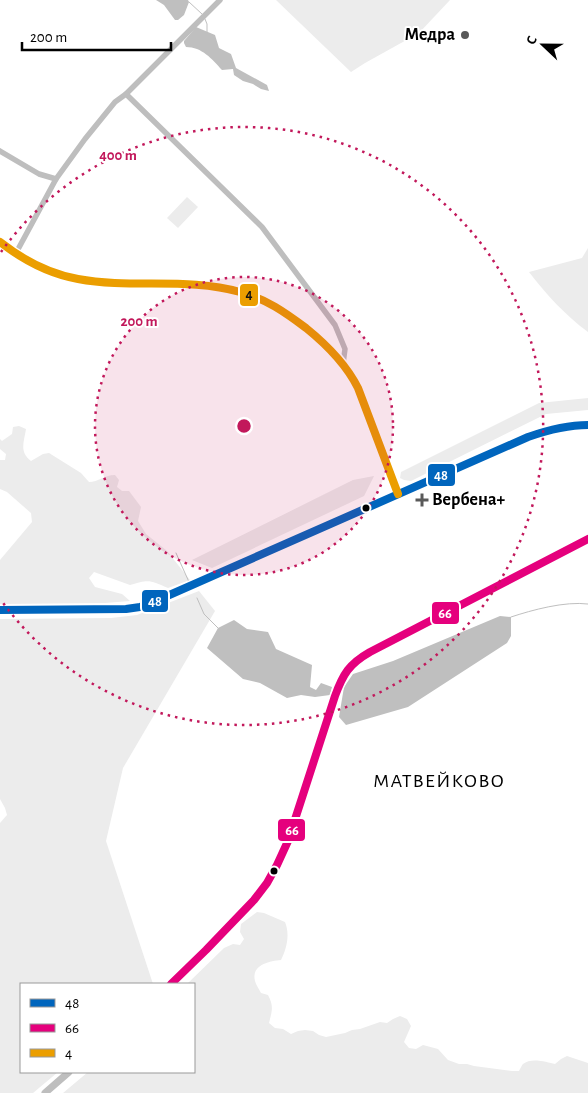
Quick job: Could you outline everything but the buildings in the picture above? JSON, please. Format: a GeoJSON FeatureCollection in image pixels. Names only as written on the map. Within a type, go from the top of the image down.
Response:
{"type":"FeatureCollection","features":[{"type":"Feature","properties":{"kind":"main road"},"geometry":{"type":"LineString","coordinates":[[0,242],[30,262],[58,274],[79,279],[106,282],[212,286],[251,295],[276,307],[315,334],[351,374],[398,494]]}},
{"type":"Feature","properties":{"kind":"main road"},"geometry":{"type":"LineString","coordinates":[[0,610],[126,609],[140,607],[538,434],[565,426],[588,425]]}},
{"type":"Feature","properties":{"kind":"street"},"geometry":{"type":"LineString","coordinates":[[16,254],[56,179],[85,139],[115,102],[126,94],[220,0]]}},
{"type":"Feature","properties":{"kind":"street"},"geometry":{"type":"LineString","coordinates":[[126,94],[262,227],[335,325],[345,349],[344,364]]}},
{"type":"Feature","properties":{"kind":"street"},"geometry":{"type":"LineString","coordinates":[[0,151],[39,174],[56,179]]}},
{"type":"Feature","properties":{"kind":"street"},"geometry":{"type":"LineString","coordinates":[[172,983],[254,900],[267,883],[288,841],[341,679],[351,666],[364,655],[588,539]]}},
{"type":"Feature","properties":{"kind":"street"},"geometry":{"type":"LineString","coordinates":[[45,1093],[68,1073]]}},
{"type":"Feature","properties":{"kind":"shaded area"},"geometry":{"type":"Polygon","coordinates":[[[156,0],[188,0],[189,2],[184,15],[175,20],[164,5],[156,0]]]}},
{"type":"Feature","properties":{"kind":"shaded area"},"geometry":{"type":"Polygon","coordinates":[[[276,0],[450,0],[419,33],[351,72],[276,0]]]}},
{"type":"Feature","properties":{"kind":"shaded area"},"geometry":{"type":"Polygon","coordinates":[[[196,27],[215,35],[219,48],[231,54],[236,68],[267,85],[269,91],[243,81],[234,75],[233,69],[222,70],[202,51],[186,47],[184,41],[196,27]]]}},
{"type":"Feature","properties":{"kind":"shaded area"},"geometry":{"type":"Polygon","coordinates":[[[187,197],[198,207],[178,228],[167,218],[187,197]]]}},
{"type":"Feature","properties":{"kind":"shaded area"},"geometry":{"type":"Polygon","coordinates":[[[588,248],[588,332],[556,304],[529,272],[582,258],[588,248]]]}},
{"type":"Feature","properties":{"kind":"shaded area"},"geometry":{"type":"Polygon","coordinates":[[[588,398],[588,410],[546,414],[411,481],[400,478],[401,472],[539,403],[588,398]]]}},
{"type":"Feature","properties":{"kind":"shaded area"},"geometry":{"type":"Polygon","coordinates":[[[19,426],[26,429],[24,450],[27,458],[31,461],[43,454],[49,453],[81,473],[89,482],[115,475],[119,480],[117,487],[122,491],[129,491],[141,507],[138,521],[146,534],[167,551],[190,580],[168,588],[149,581],[130,585],[94,572],[89,578],[95,587],[122,594],[130,601],[0,604],[0,560],[32,522],[31,513],[7,492],[0,489],[0,460],[5,460],[6,454],[0,449],[0,439],[2,441],[12,434],[13,427],[19,426]]]}},
{"type":"Feature","properties":{"kind":"shaded area"},"geometry":{"type":"Polygon","coordinates":[[[374,476],[364,496],[212,568],[192,560],[353,480],[374,476]]]}},
{"type":"Feature","properties":{"kind":"shaded area"},"geometry":{"type":"Polygon","coordinates":[[[199,591],[215,611],[123,768],[106,841],[153,983],[20,983],[20,1073],[57,1073],[33,1093],[0,1093],[0,823],[7,815],[0,799],[0,619],[111,618],[137,615],[199,591]]]}},
{"type":"Feature","properties":{"kind":"shaded area"},"geometry":{"type":"Polygon","coordinates":[[[500,616],[511,617],[511,636],[507,643],[408,707],[346,725],[339,717],[344,687],[353,674],[393,661],[500,616]]]}},
{"type":"Feature","properties":{"kind":"shaded area"},"geometry":{"type":"Polygon","coordinates":[[[234,620],[247,629],[268,632],[276,649],[312,665],[310,687],[316,690],[321,683],[332,687],[330,695],[315,697],[301,695],[287,698],[260,683],[243,679],[207,648],[218,628],[234,620]]]}},
{"type":"Feature","properties":{"kind":"shaded area"},"geometry":{"type":"Polygon","coordinates":[[[257,912],[285,922],[288,936],[281,960],[271,961],[262,965],[254,976],[261,993],[268,995],[270,999],[272,1009],[269,1023],[275,1028],[283,1029],[291,1034],[305,1030],[313,1031],[326,1037],[380,1022],[387,1023],[400,1016],[407,1019],[411,1026],[404,1042],[409,1048],[416,1049],[423,1045],[438,1049],[448,1060],[459,1064],[519,1071],[526,1062],[539,1061],[555,1064],[567,1056],[588,1063],[588,1093],[63,1093],[87,1073],[195,1073],[195,983],[188,983],[224,948],[233,944],[240,945],[244,939],[240,932],[241,924],[257,912]]]}},
{"type":"Feature","properties":{"kind":"waterway"},"geometry":{"type":"LineString","coordinates":[[189,2],[202,14]]}},
{"type":"Feature","properties":{"kind":"waterway"},"geometry":{"type":"LineString","coordinates":[[205,19],[207,33]]}},
{"type":"Feature","properties":{"kind":"waterway"},"geometry":{"type":"LineString","coordinates":[[176,553],[189,582]]}},
{"type":"Feature","properties":{"kind":"waterway"},"geometry":{"type":"LineString","coordinates":[[197,598],[204,614],[218,628]]}},
{"type":"Feature","properties":{"kind":"waterway"},"geometry":{"type":"LineString","coordinates":[[511,617],[559,605],[588,604]]}},
{"type":"Feature","properties":{"kind":"transit line","name":"4"},"geometry":{"type":"LineString","coordinates":[[0,242],[18,255],[37,265],[68,277],[98,282],[180,284],[220,288],[258,298],[283,312],[321,341],[342,363],[353,379],[398,494]]}},
{"type":"Feature","properties":{"kind":"transit line","name":"48"},"geometry":{"type":"LineString","coordinates":[[0,610],[126,609],[140,607],[528,437],[558,428],[588,425]]}},
{"type":"Feature","properties":{"kind":"transit line","name":"66"},"geometry":{"type":"LineString","coordinates":[[172,983],[254,900],[267,883],[288,841],[338,688],[352,665],[370,652],[588,539]]}},
{"type":"Feature","properties":{"kind":"place","name":"Медра"},"geometry":{"type":"Point","coordinates":[465,35]}},
{"type":"Feature","properties":{"kind":"place","name":"Вербена+"},"geometry":{"type":"Point","coordinates":[422,500]}},
{"type":"Feature","properties":{"kind":"district","name":"МАТВЕЙКОВО"},"geometry":{"type":"Point","coordinates":[439,781]}}]}
